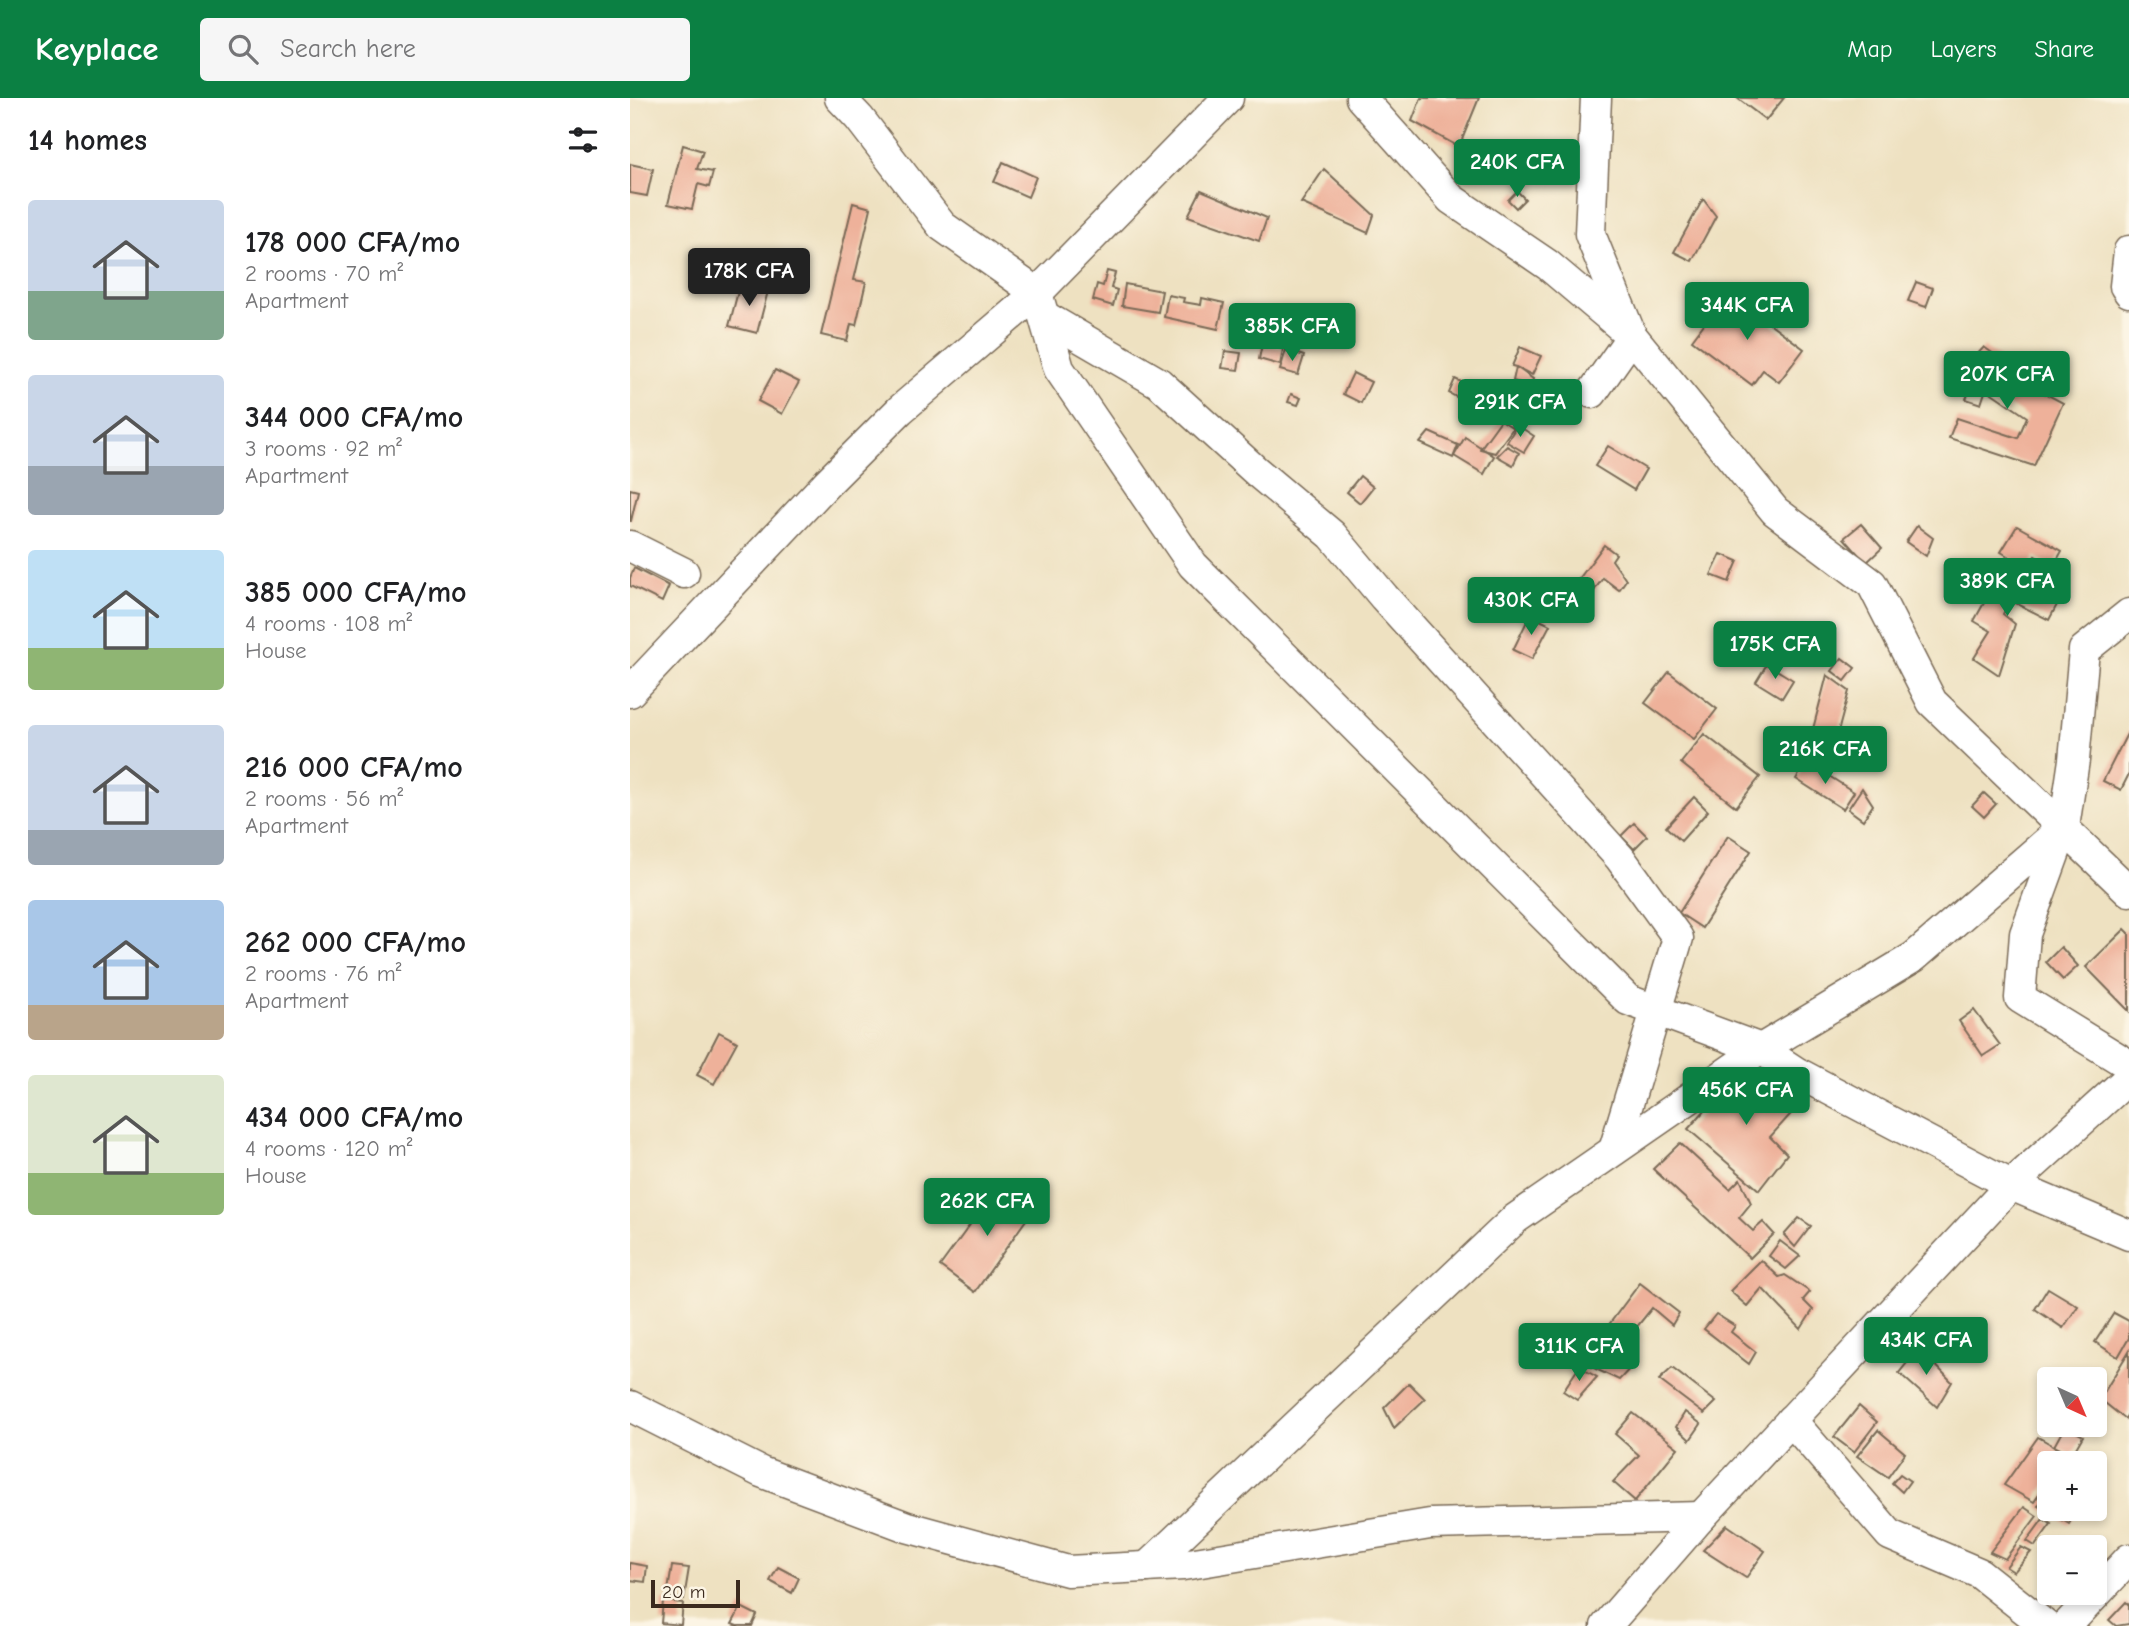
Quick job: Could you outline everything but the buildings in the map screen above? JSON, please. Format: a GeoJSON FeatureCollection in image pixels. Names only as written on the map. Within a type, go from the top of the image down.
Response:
{"type":"FeatureCollection","features":[{"type":"Feature","properties":{"kind":"street"},"geometry":{"type":"LineString","coordinates":[[840,98],[859,118],[943,226],[1040,304],[1158,383],[1332,535],[1384,597],[1620,858],[1678,938],[1615,1150]]}},
{"type":"Feature","properties":{"kind":"street"},"geometry":{"type":"LineString","coordinates":[[630,692],[828,482],[900,410],[1040,304],[1228,98]]}},
{"type":"Feature","properties":{"kind":"street"},"geometry":{"type":"LineString","coordinates":[[1361,98],[1451,199],[1548,265],[1632,337],[1775,511],[1872,584],[1932,702],[2129,891]]}},
{"type":"Feature","properties":{"kind":"street"},"geometry":{"type":"LineString","coordinates":[[1596,98],[1590,234],[1632,337]]}},
{"type":"Feature","properties":{"kind":"street"},"geometry":{"type":"LineString","coordinates":[[2129,251],[2125,286],[2129,292]]}},
{"type":"Feature","properties":{"kind":"street"},"geometry":{"type":"LineString","coordinates":[[1040,304],[1059,369],[1192,565],[1629,1000],[1761,1049],[1797,1072],[2011,1185],[2129,1235]]}},
{"type":"Feature","properties":{"kind":"street"},"geometry":{"type":"LineString","coordinates":[[1592,393],[1632,337]]}},
{"type":"Feature","properties":{"kind":"street"},"geometry":{"type":"LineString","coordinates":[[630,546],[684,573]]}},
{"type":"Feature","properties":{"kind":"street"},"geometry":{"type":"LineString","coordinates":[[2129,614],[2084,650],[2064,827],[2025,934],[2020,998],[2129,1065]]}},
{"type":"Feature","properties":{"kind":"street"},"geometry":{"type":"LineString","coordinates":[[1147,1567],[1515,1219],[1761,1049],[1914,957],[2064,827]]}},
{"type":"Feature","properties":{"kind":"street"},"geometry":{"type":"LineString","coordinates":[[1606,1626],[1701,1517],[2011,1185],[2129,1078]]}},
{"type":"Feature","properties":{"kind":"street"},"geometry":{"type":"LineString","coordinates":[[630,1406],[761,1472],[907,1527],[1068,1571],[1183,1565],[1430,1524],[1701,1517]]}},
{"type":"Feature","properties":{"kind":"street"},"geometry":{"type":"LineString","coordinates":[[1791,1420],[1890,1535],[1979,1573],[2046,1626]]}},
{"type":"Feature","properties":{"kind":"street"},"geometry":{"type":"LineString","coordinates":[[2066,1626],[2129,1559]]}}]}
